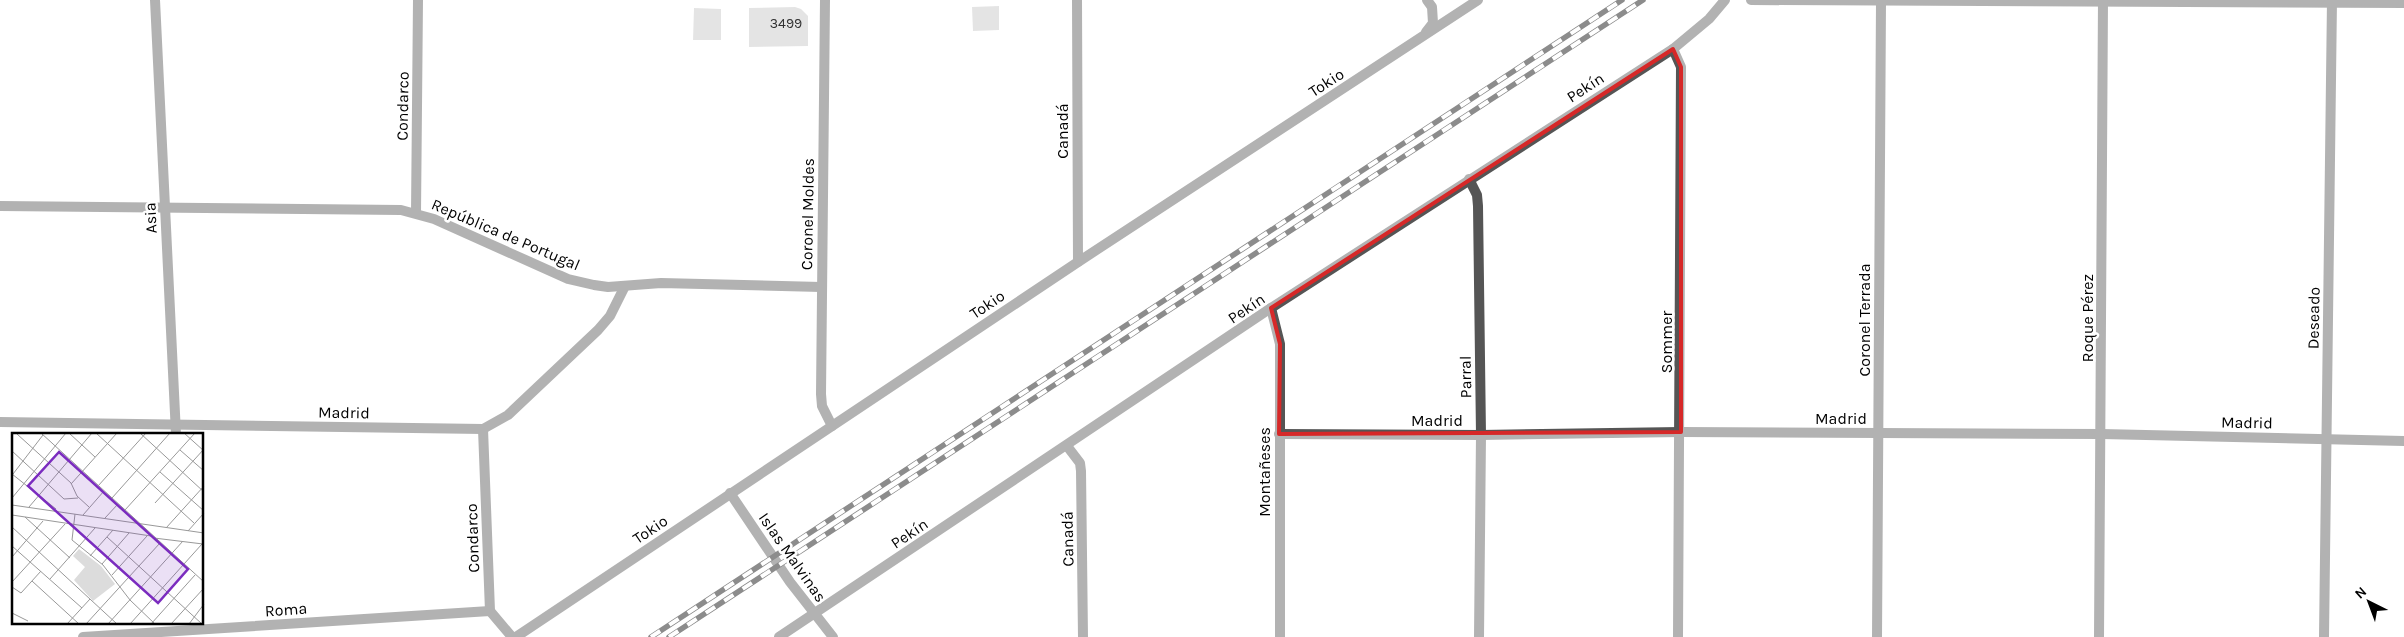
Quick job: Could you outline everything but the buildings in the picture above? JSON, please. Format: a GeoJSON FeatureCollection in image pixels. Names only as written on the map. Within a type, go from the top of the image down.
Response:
{"type":"FeatureCollection","features":[{"type":"Feature","properties":{"kind":"street","name":"Asia"},"geometry":{"type":"LineString","coordinates":[[155,0],[176,430]]}},
{"type":"Feature","properties":{"kind":"street","name":"Condarco"},"geometry":{"type":"LineString","coordinates":[[416,213],[418,0]]}},
{"type":"Feature","properties":{"kind":"street","name":"Coronel Moldes"},"geometry":{"type":"LineString","coordinates":[[825,0],[820,394],[822,406],[832,426]]}},
{"type":"Feature","properties":{"kind":"street","name":"Canadá"},"geometry":{"type":"LineString","coordinates":[[1077,0],[1078,262]]}},
{"type":"Feature","properties":{"kind":"street"},"geometry":{"type":"LineString","coordinates":[[1421,38],[1433,23],[1432,7],[1427,0]]}},
{"type":"Feature","properties":{"kind":"street","name":"Tokio"},"geometry":{"type":"LineString","coordinates":[[514,637],[1078,262],[1478,0]]}},
{"type":"Feature","properties":{"kind":"street","name":"Pekín"},"geometry":{"type":"LineString","coordinates":[[779,637],[1271,308],[1673,49],[1709,19],[1725,0]]}},
{"type":"Feature","properties":{"kind":"street"},"geometry":{"type":"LineString","coordinates":[[1751,0],[1881,2],[2103,0],[2332,1],[2404,3]]}},
{"type":"Feature","properties":{"kind":"street","name":"Roque Pérez"},"geometry":{"type":"LineString","coordinates":[[2100,637],[2103,0]]}},
{"type":"Feature","properties":{"kind":"street","name":"Deseado"},"geometry":{"type":"LineString","coordinates":[[2324,637],[2332,1]]}},
{"type":"Feature","properties":{"kind":"street","name":"Coronel Terrada"},"geometry":{"type":"LineString","coordinates":[[1877,637],[1881,2]]}},
{"type":"Feature","properties":{"kind":"street","name":"Sommer"},"geometry":{"type":"LineString","coordinates":[[1673,49],[1681,67],[1681,432],[1678,637]]}},
{"type":"Feature","properties":{"kind":"street","name":"Parral"},"geometry":{"type":"LineString","coordinates":[[1469,179],[1477,195],[1478,206],[1481,435],[1479,637]]}},
{"type":"Feature","properties":{"kind":"street","name":"República de Portugal"},"geometry":{"type":"LineString","coordinates":[[0,206],[164,206],[401,210],[416,213],[443,223],[568,279],[594,285],[624,286],[661,283],[821,286]]}},
{"type":"Feature","properties":{"kind":"street","name":"Madrid"},"geometry":{"type":"LineString","coordinates":[[0,422],[176,430],[483,429],[508,416],[598,330],[610,316],[624,286]]}},
{"type":"Feature","properties":{"kind":"street","name":"Montañeses"},"geometry":{"type":"LineString","coordinates":[[1271,308],[1280,344],[1280,637]]}},
{"type":"Feature","properties":{"kind":"street","name":"Condarco"},"geometry":{"type":"LineString","coordinates":[[483,429],[490,612]]}},
{"type":"Feature","properties":{"kind":"street","name":"Madrid"},"geometry":{"type":"LineString","coordinates":[[1279,434],[1481,435],[1681,432],[2102,434],[2404,441]]}},
{"type":"Feature","properties":{"kind":"street","name":"Canadá"},"geometry":{"type":"LineString","coordinates":[[1067,446],[1080,463],[1081,471],[1083,637]]}},
{"type":"Feature","properties":{"kind":"street","name":"Islas Malvinas"},"geometry":{"type":"LineString","coordinates":[[730,493],[790,582],[833,637]]}},
{"type":"Feature","properties":{"kind":"street"},"geometry":{"type":"LineString","coordinates":[[490,612],[514,637]]}},
{"type":"Feature","properties":{"kind":"street","name":"Roma"},"geometry":{"type":"LineString","coordinates":[[83,637],[490,612]]}},
{"type":"Feature","properties":{"kind":"highlighted area"},"geometry":{"type":"Polygon","coordinates":[[[1673,49],[1681,67],[1681,432],[1279,434],[1280,344],[1271,308],[1673,49]]]}},
{"type":"Feature","properties":{"kind":"railway"},"geometry":{"type":"LineString","coordinates":[[651,637],[1622,0]]}},
{"type":"Feature","properties":{"kind":"railway"},"geometry":{"type":"LineString","coordinates":[[669,637],[1643,0]]}}]}
